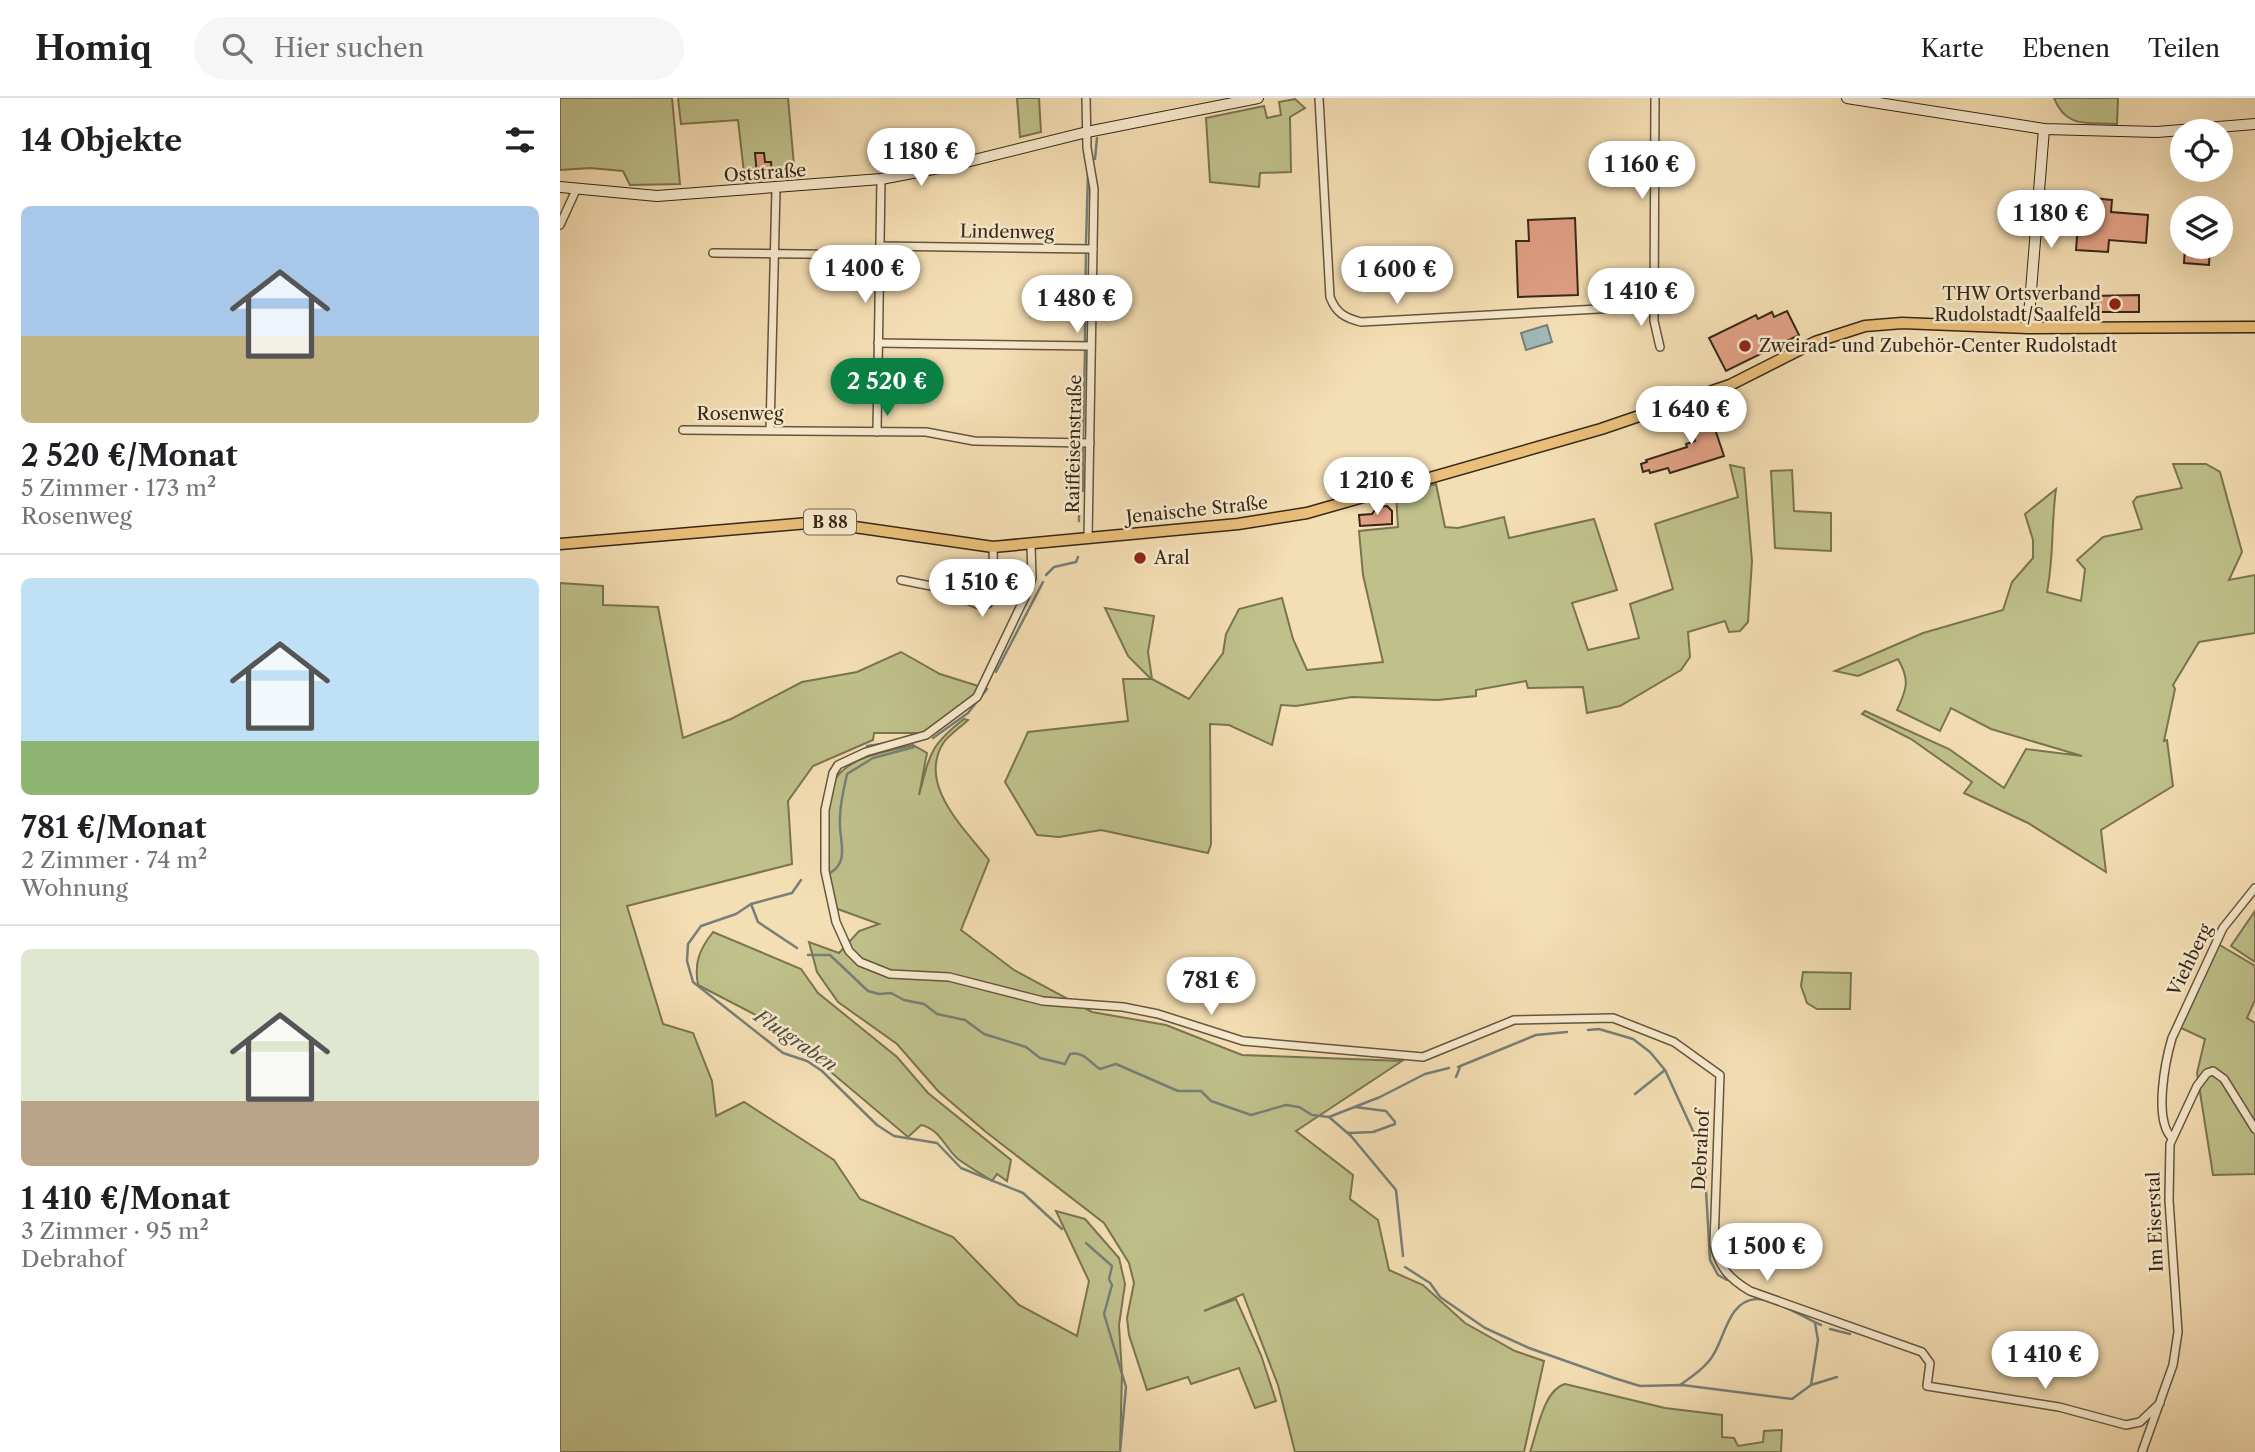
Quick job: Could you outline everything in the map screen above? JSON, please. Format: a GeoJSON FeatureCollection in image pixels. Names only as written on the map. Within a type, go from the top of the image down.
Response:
{"type":"FeatureCollection","features":[{"type":"Feature","properties":{"kind":"main road","name":"Jenaische Straße"},"geometry":{"type":"LineString","coordinates":[[560,544],[820,522],[993,547],[1238,524],[1307,513],[1601,429],[1711,392],[1825,338],[1865,326],[1902,323],[2028,328],[2255,327]]}},
{"type":"Feature","properties":{"kind":"street","name":"Raiffeisenstraße"},"geometry":{"type":"LineString","coordinates":[[1086,98],[1094,189],[1088,539]]}},
{"type":"Feature","properties":{"kind":"street","name":"Oststraße"},"geometry":{"type":"LineString","coordinates":[[560,187],[657,196],[881,179],[954,166],[1087,132],[1258,98]]}},
{"type":"Feature","properties":{"kind":"street"},"geometry":{"type":"LineString","coordinates":[[1319,98],[1330,297],[1334,308],[1342,315],[1361,322],[1654,306]]}},
{"type":"Feature","properties":{"kind":"street"},"geometry":{"type":"LineString","coordinates":[[1654,98],[1654,306],[1660,347]]}},
{"type":"Feature","properties":{"kind":"street"},"geometry":{"type":"LineString","coordinates":[[1847,98],[2044,129],[2157,132],[2255,124]]}},
{"type":"Feature","properties":{"kind":"street"},"geometry":{"type":"LineString","coordinates":[[2028,328],[2044,129]]}},
{"type":"Feature","properties":{"kind":"street"},"geometry":{"type":"LineString","coordinates":[[877,432],[881,179]]}},
{"type":"Feature","properties":{"kind":"street"},"geometry":{"type":"LineString","coordinates":[[771,430],[776,189]]}},
{"type":"Feature","properties":{"kind":"street"},"geometry":{"type":"LineString","coordinates":[[560,225],[576,190]]}},
{"type":"Feature","properties":{"kind":"street","name":"Lindenweg"},"geometry":{"type":"LineString","coordinates":[[880,246],[1093,249]]}},
{"type":"Feature","properties":{"kind":"street"},"geometry":{"type":"LineString","coordinates":[[713,253],[879,255]]}},
{"type":"Feature","properties":{"kind":"street"},"geometry":{"type":"LineString","coordinates":[[878,343],[1091,346]]}},
{"type":"Feature","properties":{"kind":"street","name":"Rosenweg"},"geometry":{"type":"LineString","coordinates":[[683,430],[926,432],[974,441],[1090,443]]}},
{"type":"Feature","properties":{"kind":"street","name":"Debrahof"},"geometry":{"type":"LineString","coordinates":[[1031,545],[1032,578],[977,697],[926,735],[866,752],[838,765],[833,773],[825,810],[825,871],[836,922],[849,951],[871,968],[890,974],[949,977],[1043,1001],[1123,1007],[1158,1014],[1243,1041],[1423,1057],[1514,1020],[1613,1018],[1674,1042],[1720,1075],[1714,1244],[1722,1269],[1732,1280],[1751,1292],[1923,1352],[1930,1363],[1927,1386],[2059,1407],[2126,1424],[2140,1422],[2160,1403]]}},
{"type":"Feature","properties":{"kind":"street"},"geometry":{"type":"LineString","coordinates":[[901,580],[936,587],[979,605],[988,604],[994,591],[993,547]]}},
{"type":"Feature","properties":{"kind":"street","name":"Viehberg"},"geometry":{"type":"LineString","coordinates":[[2171,1137],[2162,1121],[2168,1054],[2181,1015],[2223,928],[2255,888]]}},
{"type":"Feature","properties":{"kind":"street","name":"Im Eiserstal"},"geometry":{"type":"LineString","coordinates":[[2142,1452],[2173,1365],[2178,1332],[2169,1200],[2171,1137],[2197,1086],[2207,1073],[2213,1071],[2224,1079],[2255,1129]]}},
{"type":"Feature","properties":{"kind":"green space"},"geometry":{"type":"Polygon","coordinates":[[[560,98],[672,98],[680,184],[630,185],[623,171],[590,168],[560,170],[560,98]]]}},
{"type":"Feature","properties":{"kind":"green space"},"geometry":{"type":"Polygon","coordinates":[[[678,98],[788,98],[795,177],[745,182],[738,120],[681,124],[678,98]]]}},
{"type":"Feature","properties":{"kind":"green space"},"geometry":{"type":"Polygon","coordinates":[[[1017,98],[1039,98],[1041,132],[1020,137],[1017,98]]]}},
{"type":"Feature","properties":{"kind":"green space"},"geometry":{"type":"Polygon","coordinates":[[[2054,98],[2118,98],[2117,124],[2079,122],[2065,115],[2054,98]]]}},
{"type":"Feature","properties":{"kind":"green space"},"geometry":{"type":"Polygon","coordinates":[[[1295,99],[1305,108],[1290,117],[1291,172],[1260,173],[1259,187],[1210,182],[1206,118],[1264,106],[1267,118],[1281,115],[1279,102],[1295,99]]]}},
{"type":"Feature","properties":{"kind":"green space"},"geometry":{"type":"Polygon","coordinates":[[[2173,464],[2206,464],[2220,472],[2242,552],[2229,580],[2255,575],[2255,633],[2199,642],[2173,685],[2175,689],[2164,741],[2167,740],[2173,786],[2101,830],[2106,872],[2028,823],[1964,793],[1972,782],[1911,739],[1862,714],[1865,711],[1949,749],[2004,788],[2026,749],[2082,756],[1991,729],[1951,708],[1940,731],[1897,710],[1906,684],[1898,659],[1858,676],[1835,671],[1923,633],[2003,610],[2012,582],[2033,558],[2033,540],[2025,514],[2056,489],[2047,592],[2081,601],[2085,569],[2077,560],[2103,537],[2142,529],[2133,502],[2137,497],[2182,488],[2173,464]]]}},
{"type":"Feature","properties":{"kind":"green space"},"geometry":{"type":"Polygon","coordinates":[[[1730,465],[1744,468],[1752,561],[1748,622],[1740,631],[1729,632],[1725,621],[1688,632],[1690,657],[1681,670],[1620,706],[1587,713],[1583,687],[1528,688],[1526,681],[1476,690],[1476,696],[1438,700],[1352,697],[1296,706],[1281,705],[1272,745],[1229,725],[1210,724],[1211,844],[1208,853],[1101,830],[1059,837],[1037,835],[1005,782],[1028,732],[1128,721],[1123,679],[1151,679],[1128,656],[1105,608],[1154,616],[1148,652],[1152,679],[1189,699],[1223,653],[1226,634],[1239,609],[1282,598],[1293,639],[1307,670],[1383,662],[1363,575],[1359,531],[1398,527],[1396,495],[1436,484],[1445,527],[1458,528],[1504,517],[1509,538],[1594,519],[1617,590],[1572,603],[1588,650],[1639,638],[1630,604],[1673,589],[1655,524],[1738,497],[1730,465]]]}},
{"type":"Feature","properties":{"kind":"green space"},"geometry":{"type":"Polygon","coordinates":[[[1792,470],[1794,511],[1831,513],[1831,551],[1775,548],[1771,471],[1792,470]]]}},
{"type":"Feature","properties":{"kind":"green space"},"geometry":{"type":"Polygon","coordinates":[[[560,583],[603,586],[603,605],[658,607],[683,738],[731,719],[802,682],[857,672],[901,652],[940,674],[978,686],[974,696],[922,733],[874,733],[873,740],[813,766],[788,801],[792,864],[627,906],[663,1024],[693,1033],[712,1081],[716,1116],[744,1102],[834,1160],[860,1199],[953,1237],[1019,1305],[1077,1336],[1089,1281],[1056,1211],[1085,1219],[1119,1258],[1125,1284],[1119,1325],[1122,1374],[1120,1452],[560,1452],[560,583]]]}},
{"type":"Feature","properties":{"kind":"green space"},"geometry":{"type":"Polygon","coordinates":[[[964,719],[968,720],[944,742],[937,758],[936,774],[947,805],[989,860],[961,930],[1014,970],[1092,1012],[1166,1025],[1242,1055],[1402,1061],[1296,1131],[1353,1175],[1350,1199],[1378,1220],[1389,1270],[1423,1285],[1465,1323],[1515,1351],[1544,1361],[1524,1452],[1295,1452],[1278,1385],[1243,1294],[1204,1311],[1236,1299],[1261,1355],[1276,1401],[1255,1408],[1239,1368],[1191,1384],[1188,1377],[1147,1390],[1129,1335],[1127,1318],[1134,1283],[1129,1263],[1104,1223],[986,1132],[938,1091],[897,1044],[838,1002],[817,972],[809,942],[839,953],[859,931],[879,924],[832,907],[826,818],[832,785],[839,774],[855,762],[913,745],[927,753],[919,795],[933,751],[944,736],[964,719]]]}},
{"type":"Feature","properties":{"kind":"green space"},"geometry":{"type":"Polygon","coordinates":[[[2255,911],[2255,962],[2231,946],[2255,911]]]}},
{"type":"Feature","properties":{"kind":"green space"},"geometry":{"type":"Polygon","coordinates":[[[713,932],[801,969],[818,993],[897,1057],[928,1093],[1011,1160],[1007,1181],[997,1174],[992,1181],[966,1165],[953,1155],[938,1135],[928,1127],[921,1125],[908,1137],[775,1025],[698,985],[699,957],[713,932]]]}},
{"type":"Feature","properties":{"kind":"green space"},"geometry":{"type":"Polygon","coordinates":[[[2218,944],[2255,966],[2255,1000],[2247,1018],[2255,1023],[2255,1174],[2213,1175],[2197,1073],[2205,1039],[2179,1027],[2218,944]]]}},
{"type":"Feature","properties":{"kind":"green space"},"geometry":{"type":"Polygon","coordinates":[[[1803,972],[1851,973],[1850,1009],[1817,1009],[1807,1003],[1801,986],[1803,972]]]}},
{"type":"Feature","properties":{"kind":"green space"},"geometry":{"type":"Polygon","coordinates":[[[1565,1384],[1665,1408],[1722,1415],[1722,1437],[1734,1438],[1738,1446],[1763,1442],[1764,1431],[1782,1430],[1781,1452],[1530,1452],[1546,1403],[1557,1388],[1565,1384]]]}},
{"type":"Feature","properties":{"kind":"water"},"geometry":{"type":"Polygon","coordinates":[[[1547,325],[1552,342],[1526,350],[1521,333],[1547,325]]]}},
{"type":"Feature","properties":{"kind":"building"},"geometry":{"type":"Polygon","coordinates":[[[755,153],[764,153],[765,162],[771,162],[772,175],[757,175],[755,153]]]}},
{"type":"Feature","properties":{"kind":"building"},"geometry":{"type":"Polygon","coordinates":[[[2080,197],[2112,200],[2111,212],[2148,215],[2146,243],[2109,240],[2108,252],[2076,250],[2080,197]]]}},
{"type":"Feature","properties":{"kind":"building"},"geometry":{"type":"Polygon","coordinates":[[[1575,218],[1578,295],[1518,297],[1516,241],[1529,241],[1528,220],[1575,218]]]}},
{"type":"Feature","properties":{"kind":"building"},"geometry":{"type":"Polygon","coordinates":[[[2184,259],[2209,259],[2209,265],[2184,263],[2184,259]]]}},
{"type":"Feature","properties":{"kind":"building","name":"THW Ortsverband Rudolstadt/Saalfeld"},"geometry":{"type":"Polygon","coordinates":[[[2139,295],[2139,312],[2092,312],[2092,296],[2139,295]]]}},
{"type":"Feature","properties":{"kind":"building","name":"Zweirad- und Zubehör-Center Rudolstadt"},"geometry":{"type":"Polygon","coordinates":[[[1787,311],[1799,335],[1726,371],[1709,338],[1756,315],[1758,319],[1772,312],[1774,317],[1787,311]]]}},
{"type":"Feature","properties":{"kind":"building"},"geometry":{"type":"Polygon","coordinates":[[[1707,405],[1724,456],[1670,473],[1668,468],[1643,472],[1641,464],[1647,462],[1646,460],[1687,447],[1686,444],[1695,441],[1688,411],[1707,405]]]}},
{"type":"Feature","properties":{"kind":"building"},"geometry":{"type":"Polygon","coordinates":[[[1387,506],[1392,511],[1392,524],[1360,526],[1359,515],[1372,514],[1377,507],[1387,506]]]}},
{"type":"Feature","properties":{"kind":"waterway","name":"Flutgraben"},"geometry":{"type":"LineString","coordinates":[[1095,159],[1097,138]]}},
{"type":"Feature","properties":{"kind":"waterway","name":"Flutgraben"},"geometry":{"type":"LineString","coordinates":[[1086,243],[1088,173]]}},
{"type":"Feature","properties":{"kind":"waterway","name":"Flutgraben"},"geometry":{"type":"LineString","coordinates":[[1085,302],[1086,254]]}},
{"type":"Feature","properties":{"kind":"waterway","name":"Flutgraben"},"geometry":{"type":"LineString","coordinates":[[1085,310],[1085,343]]}},
{"type":"Feature","properties":{"kind":"waterway","name":"Flutgraben"},"geometry":{"type":"LineString","coordinates":[[1083,441],[1085,350]]}},
{"type":"Feature","properties":{"kind":"waterway","name":"Flutgraben"},"geometry":{"type":"LineString","coordinates":[[1083,447],[1083,491]]}},
{"type":"Feature","properties":{"kind":"waterway","name":"Flutgraben"},"geometry":{"type":"LineString","coordinates":[[1079,508],[1080,497]]}},
{"type":"Feature","properties":{"kind":"waterway","name":"Flutgraben"},"geometry":{"type":"LineString","coordinates":[[1079,512],[1079,521]]}},
{"type":"Feature","properties":{"kind":"waterway","name":"Flutgraben"},"geometry":{"type":"LineString","coordinates":[[1046,575],[1054,567],[1076,562],[1078,557]]}},
{"type":"Feature","properties":{"kind":"waterway","name":"Flutgraben"},"geometry":{"type":"LineString","coordinates":[[996,672],[1043,582]]}},
{"type":"Feature","properties":{"kind":"waterway","name":"Flutgraben"},"geometry":{"type":"LineString","coordinates":[[933,738],[968,713],[987,689]]}},
{"type":"Feature","properties":{"kind":"waterway"},"geometry":{"type":"LineString","coordinates":[[867,746],[888,743]]}},
{"type":"Feature","properties":{"kind":"waterway","name":"Flutgraben"},"geometry":{"type":"LineString","coordinates":[[830,873],[842,856],[840,812],[847,774],[873,758],[914,747]]}},
{"type":"Feature","properties":{"kind":"waterway","name":"Flutgraben"},"geometry":{"type":"LineString","coordinates":[[801,880],[792,893],[751,904],[736,914],[701,926],[688,944],[687,961],[693,982],[783,1053],[807,1061],[822,1071],[877,1125],[894,1136],[937,1143],[961,1168],[1023,1193],[1062,1229]]}},
{"type":"Feature","properties":{"kind":"waterway"},"geometry":{"type":"LineString","coordinates":[[751,904],[758,922],[797,948]]}},
{"type":"Feature","properties":{"kind":"waterway"},"geometry":{"type":"LineString","coordinates":[[808,955],[830,955],[868,991],[891,993],[904,1000],[924,1004],[937,1014],[965,1020],[984,1034],[1026,1047],[1040,1058],[1065,1064],[1070,1054],[1075,1054],[1083,1056],[1100,1069],[1116,1064],[1178,1091],[1201,1091],[1211,1101],[1251,1115],[1286,1105],[1299,1107],[1312,1115],[1329,1117],[1380,1097],[1425,1074],[1449,1068]]}},
{"type":"Feature","properties":{"kind":"waterway"},"geometry":{"type":"LineString","coordinates":[[1588,1030],[1599,1029],[1633,1039],[1650,1052],[1665,1070],[1704,1155],[1710,1260],[1718,1275],[1727,1280]]}},
{"type":"Feature","properties":{"kind":"waterway"},"geometry":{"type":"LineString","coordinates":[[1458,1067],[1536,1035],[1567,1032]]}},
{"type":"Feature","properties":{"kind":"waterway"},"geometry":{"type":"LineString","coordinates":[[1456,1077],[1460,1067]]}},
{"type":"Feature","properties":{"kind":"waterway"},"geometry":{"type":"LineString","coordinates":[[1635,1094],[1665,1070]]}},
{"type":"Feature","properties":{"kind":"waterway"},"geometry":{"type":"LineString","coordinates":[[1355,1107],[1386,1111],[1395,1122]]}},
{"type":"Feature","properties":{"kind":"waterway"},"geometry":{"type":"LineString","coordinates":[[1329,1117],[1351,1136],[1396,1190],[1403,1256]]}},
{"type":"Feature","properties":{"kind":"waterway"},"geometry":{"type":"LineString","coordinates":[[1348,1133],[1373,1132],[1395,1124]]}},
{"type":"Feature","properties":{"kind":"waterway","name":"Flutgraben"},"geometry":{"type":"LineString","coordinates":[[1086,1243],[1112,1266],[1109,1279],[1112,1285],[1104,1314],[1126,1387],[1120,1452]]}},
{"type":"Feature","properties":{"kind":"waterway"},"geometry":{"type":"LineString","coordinates":[[1405,1267],[1430,1283],[1440,1297],[1485,1328],[1529,1348],[1640,1386],[1682,1385],[1792,1399],[1811,1385],[1837,1377]]}},
{"type":"Feature","properties":{"kind":"waterway"},"geometry":{"type":"LineString","coordinates":[[1680,1385],[1709,1361],[1732,1315],[1746,1302],[1756,1299],[1772,1302],[1821,1325]]}},
{"type":"Feature","properties":{"kind":"waterway"},"geometry":{"type":"LineString","coordinates":[[1811,1385],[1818,1340],[1815,1323]]}},
{"type":"Feature","properties":{"kind":"waterway"},"geometry":{"type":"LineString","coordinates":[[1830,1329],[1850,1334]]}},
{"type":"Feature","properties":{"kind":"place","name":"THW Ortsverband Rudolstadt/Saalfeld"},"geometry":{"type":"Point","coordinates":[2115,304]}},
{"type":"Feature","properties":{"kind":"place","name":"Zweirad- und Zubehör-Center Rudolstadt"},"geometry":{"type":"Point","coordinates":[1745,346]}},
{"type":"Feature","properties":{"kind":"place","name":"Aral"},"geometry":{"type":"Point","coordinates":[1140,558]}}]}
